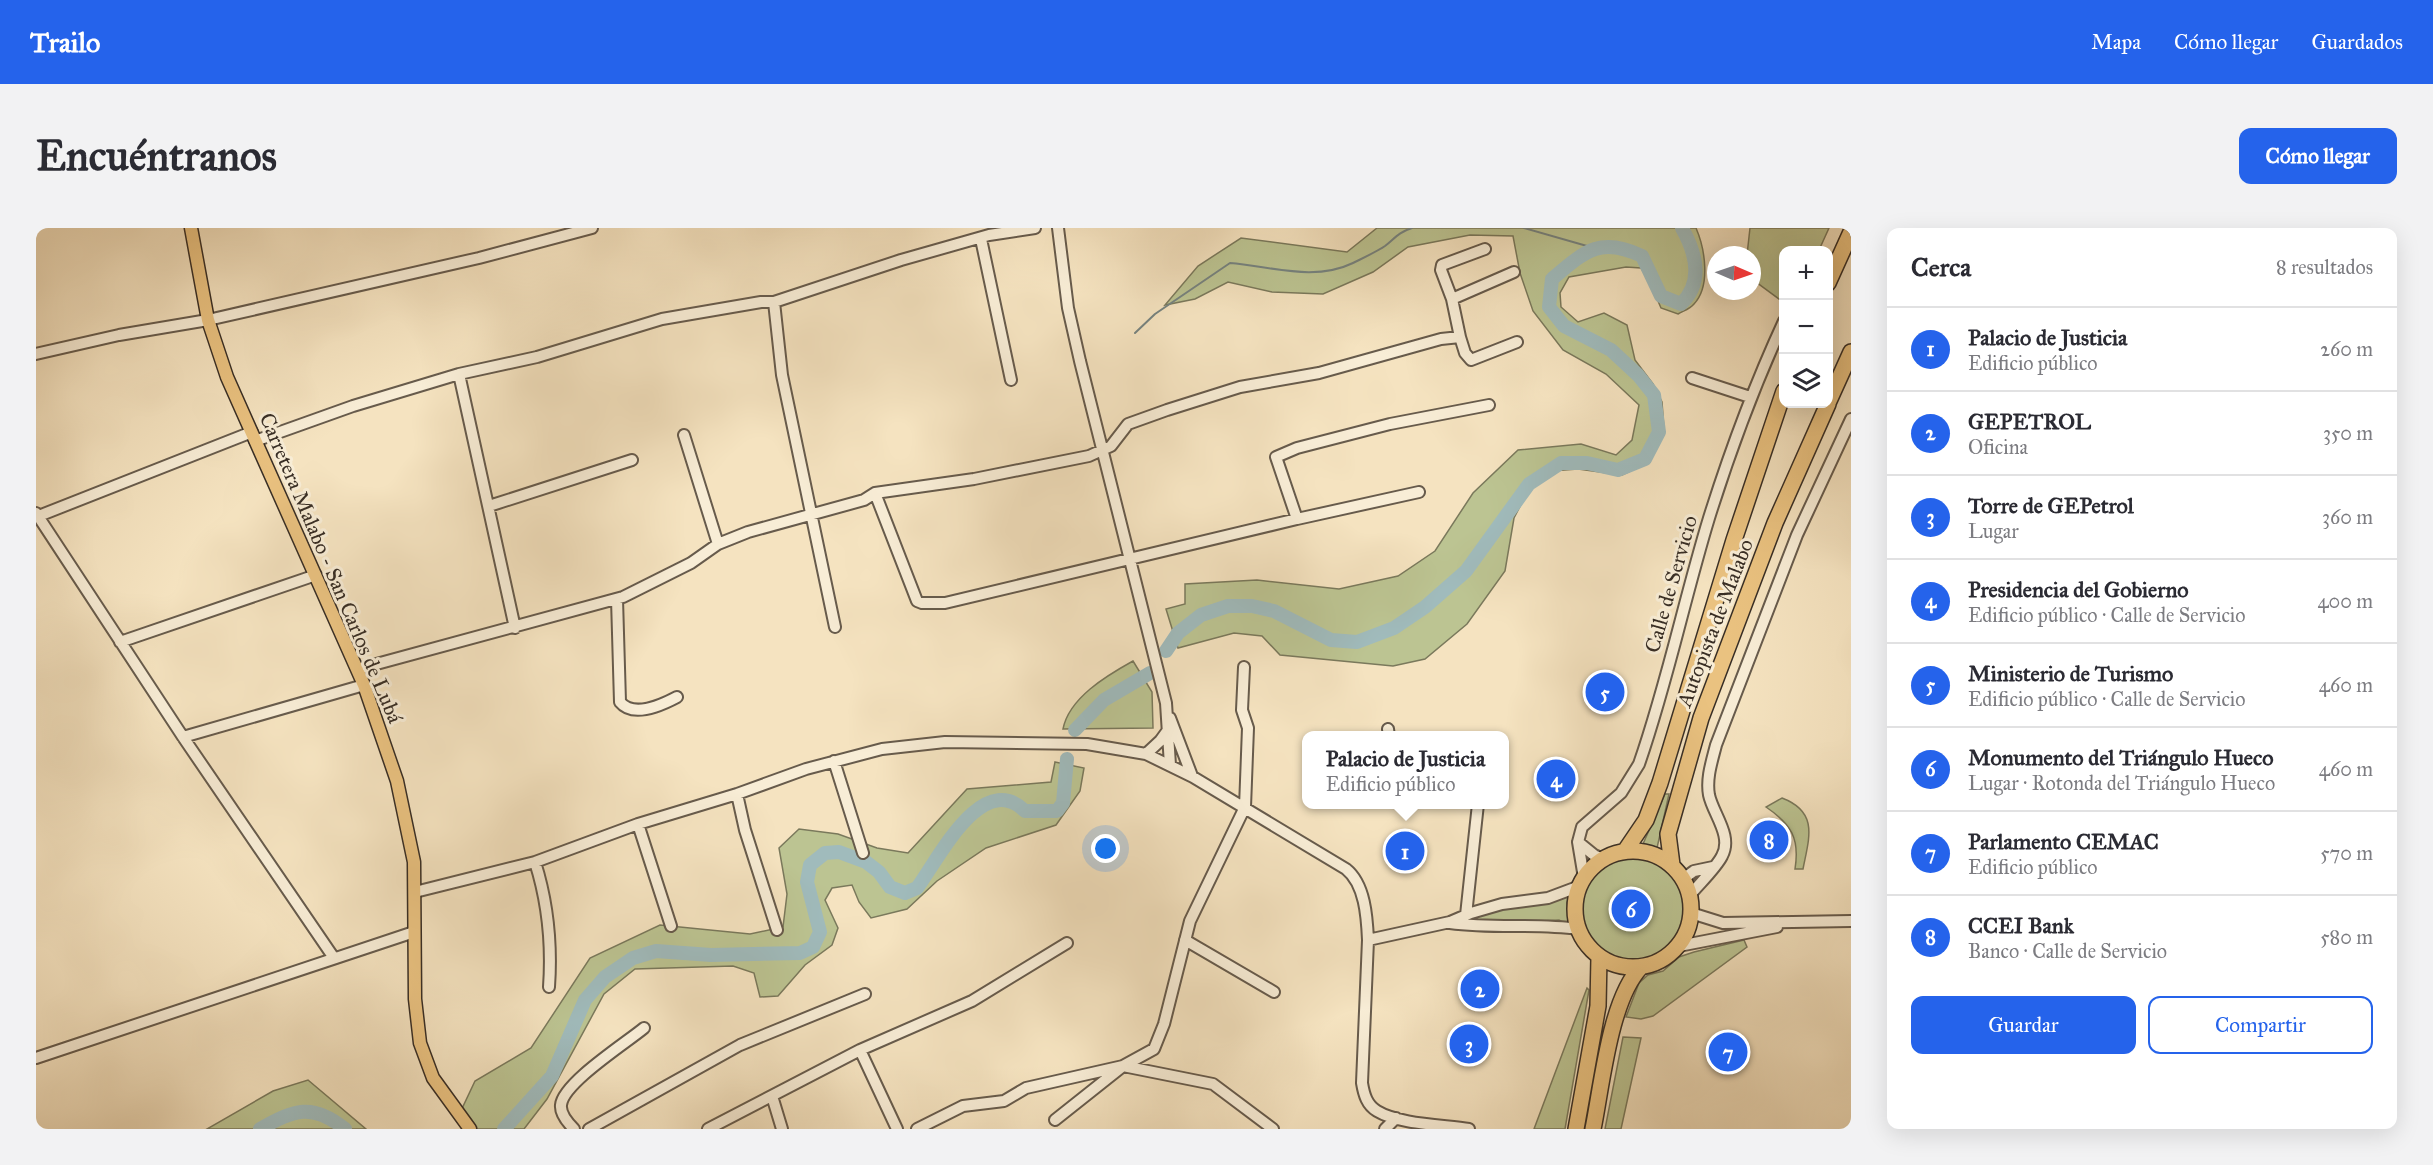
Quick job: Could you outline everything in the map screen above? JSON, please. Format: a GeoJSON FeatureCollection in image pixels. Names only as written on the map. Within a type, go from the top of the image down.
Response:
{"type":"FeatureCollection","features":[{"type":"Feature","properties":{"kind":"highway"},"geometry":{"type":"LineString","coordinates":[[1833,272],[1851,232]]}},
{"type":"Feature","properties":{"kind":"highway","name":"Autopista de Malabo"},"geometry":{"type":"LineString","coordinates":[[1833,392],[1851,352]]}},
{"type":"Feature","properties":{"kind":"highway","name":"Autopista de Malabo"},"geometry":{"type":"LineString","coordinates":[[1624,851],[1646,820],[1660,783],[1734,540],[1779,406]]}},
{"type":"Feature","properties":{"kind":"highway","name":"Autopista de Malabo"},"geometry":{"type":"LineString","coordinates":[[1672,866],[1668,834],[1701,718],[1775,523],[1826,408]]}},
{"type":"Feature","properties":{"kind":"highway"},"geometry":{"type":"LineString","coordinates":[[1624,851],[1645,852],[1672,866],[1683,879],[1690,896],[1691,913],[1687,930],[1679,946],[1666,958],[1641,967],[1615,965],[1599,957],[1587,944],[1578,929],[1575,911],[1582,882],[1603,859],[1624,851]]}},
{"type":"Feature","properties":{"kind":"highway"},"geometry":{"type":"LineString","coordinates":[[1576,1129],[1598,1006],[1599,957]]}},
{"type":"Feature","properties":{"kind":"highway"},"geometry":{"type":"LineString","coordinates":[[1593,1129],[1623,996],[1641,967]]}},
{"type":"Feature","properties":{"kind":"main road","name":"Carretera Malabo - San Carlos de Lubá"},"geometry":{"type":"LineString","coordinates":[[191,228],[208,320],[227,377],[358,669],[397,781],[410,832],[415,892],[415,999],[420,1043],[433,1078],[470,1129]]}},
{"type":"Feature","properties":{"kind":"street"},"geometry":{"type":"LineString","coordinates":[[36,354],[119,335],[208,320],[479,258],[592,228]]}},
{"type":"Feature","properties":{"kind":"street"},"geometry":{"type":"LineString","coordinates":[[334,958],[183,738],[37,515],[254,437],[459,374],[537,357],[662,319],[761,302],[774,302],[901,260],[981,238],[1035,228]]}},
{"type":"Feature","properties":{"kind":"street"},"geometry":{"type":"LineString","coordinates":[[1058,228],[1068,308],[1129,561],[1168,715],[1193,777]]}},
{"type":"Feature","properties":{"kind":"street"},"geometry":{"type":"LineString","coordinates":[[981,238],[1011,380]]}},
{"type":"Feature","properties":{"kind":"street"},"geometry":{"type":"LineString","coordinates":[[1485,249],[1442,265],[1441,270],[1452,300],[1465,353],[1471,360],[1517,342]]}},
{"type":"Feature","properties":{"kind":"street"},"geometry":{"type":"LineString","coordinates":[[1452,300],[1515,272]]}},
{"type":"Feature","properties":{"kind":"street"},"geometry":{"type":"LineString","coordinates":[[774,302],[782,375],[835,627]]}},
{"type":"Feature","properties":{"kind":"street","name":"Calle de Servicio"},"geometry":{"type":"LineString","coordinates":[[1578,842],[1588,820],[1621,793],[1639,764],[1709,520],[1750,397],[1779,332]]}},
{"type":"Feature","properties":{"kind":"street"},"geometry":{"type":"LineString","coordinates":[[358,669],[617,599],[692,563],[718,544],[748,532],[864,500],[875,493],[1065,463],[1102,451],[1111,446],[1128,424],[1167,410],[1240,387],[1319,373],[1441,339],[1460,337]]}},
{"type":"Feature","properties":{"kind":"street"},"geometry":{"type":"LineString","coordinates":[[459,374],[515,628]]}},
{"type":"Feature","properties":{"kind":"street"},"geometry":{"type":"LineString","coordinates":[[1692,378],[1750,397]]}},
{"type":"Feature","properties":{"kind":"street"},"geometry":{"type":"LineString","coordinates":[[1297,519],[1276,457],[1297,448],[1390,424],[1489,405]]}},
{"type":"Feature","properties":{"kind":"street"},"geometry":{"type":"LineString","coordinates":[[1690,896],[1725,849],[1722,828],[1709,795],[1709,773],[1714,751],[1797,535],[1851,419]]}},
{"type":"Feature","properties":{"kind":"street"},"geometry":{"type":"LineString","coordinates":[[684,435],[718,544]]}},
{"type":"Feature","properties":{"kind":"street"},"geometry":{"type":"LineString","coordinates":[[489,506],[632,460]]}},
{"type":"Feature","properties":{"kind":"street"},"geometry":{"type":"LineString","coordinates":[[875,493],[914,595],[922,603],[945,603],[1419,492]]}},
{"type":"Feature","properties":{"kind":"street"},"geometry":{"type":"LineString","coordinates":[[120,642],[316,575]]}},
{"type":"Feature","properties":{"kind":"street"},"geometry":{"type":"LineString","coordinates":[[617,599],[620,702],[625,707],[646,709],[660,706],[677,697]]}},
{"type":"Feature","properties":{"kind":"street"},"geometry":{"type":"LineString","coordinates":[[1055,1120],[1123,1066],[1149,1053],[1159,1041],[1190,921],[1245,807],[1248,728],[1242,710],[1244,667]]}},
{"type":"Feature","properties":{"kind":"street"},"geometry":{"type":"LineString","coordinates":[[183,738],[364,685]]}},
{"type":"Feature","properties":{"kind":"street"},"geometry":{"type":"LineString","coordinates":[[1168,715],[1168,730],[1175,767]]}},
{"type":"Feature","properties":{"kind":"street"},"geometry":{"type":"LineString","coordinates":[[1146,754],[1168,730]]}},
{"type":"Feature","properties":{"kind":"street"},"geometry":{"type":"LineString","coordinates":[[415,892],[536,862],[638,824],[834,761],[899,745],[945,742],[1088,744],[1146,754],[1175,767],[1245,807],[1352,873],[1366,910],[1368,940],[1363,1092],[1376,1111],[1396,1118],[1468,1129]]}},
{"type":"Feature","properties":{"kind":"street"},"geometry":{"type":"LineString","coordinates":[[1175,767],[1180,745]]}},
{"type":"Feature","properties":{"kind":"street"},"geometry":{"type":"LineString","coordinates":[[834,761],[863,853]]}},
{"type":"Feature","properties":{"kind":"street"},"geometry":{"type":"LineString","coordinates":[[737,794],[745,830],[777,930]]}},
{"type":"Feature","properties":{"kind":"street"},"geometry":{"type":"LineString","coordinates":[[1466,915],[1477,809]]}},
{"type":"Feature","properties":{"kind":"street"},"geometry":{"type":"LineString","coordinates":[[638,824],[671,926]]}},
{"type":"Feature","properties":{"kind":"street"},"geometry":{"type":"LineString","coordinates":[[1578,842],[1589,852],[1603,859]]}},
{"type":"Feature","properties":{"kind":"street"},"geometry":{"type":"LineString","coordinates":[[1368,940],[1450,922],[1502,904],[1548,898],[1582,882],[1578,842]]}},
{"type":"Feature","properties":{"kind":"street"},"geometry":{"type":"LineString","coordinates":[[536,862],[543,887],[552,956],[549,987]]}},
{"type":"Feature","properties":{"kind":"street"},"geometry":{"type":"LineString","coordinates":[[1683,879],[1689,873],[1713,867]]}},
{"type":"Feature","properties":{"kind":"street"},"geometry":{"type":"LineString","coordinates":[[1691,913],[1723,923],[1851,921]]}},
{"type":"Feature","properties":{"kind":"street"},"geometry":{"type":"LineString","coordinates":[[1450,922],[1487,926],[1551,924],[1578,929]]}},
{"type":"Feature","properties":{"kind":"street"},"geometry":{"type":"LineString","coordinates":[[1679,946],[1792,922]]}},
{"type":"Feature","properties":{"kind":"street"},"geometry":{"type":"LineString","coordinates":[[36,1058],[414,932]]}},
{"type":"Feature","properties":{"kind":"street"},"geometry":{"type":"LineString","coordinates":[[1185,940],[1274,992]]}},
{"type":"Feature","properties":{"kind":"street"},"geometry":{"type":"LineString","coordinates":[[708,1129],[860,1050],[972,1001],[1067,943]]}},
{"type":"Feature","properties":{"kind":"street"},"geometry":{"type":"LineString","coordinates":[[589,1129],[740,1045],[865,994]]}},
{"type":"Feature","properties":{"kind":"street"},"geometry":{"type":"LineString","coordinates":[[574,1129],[562,1113],[563,1099],[582,1076],[644,1028]]}},
{"type":"Feature","properties":{"kind":"street"},"geometry":{"type":"LineString","coordinates":[[860,1050],[897,1129]]}},
{"type":"Feature","properties":{"kind":"street"},"geometry":{"type":"LineString","coordinates":[[918,1129],[963,1106],[1004,1101],[1026,1088],[1123,1066],[1213,1084],[1273,1129]]}},
{"type":"Feature","properties":{"kind":"street"},"geometry":{"type":"LineString","coordinates":[[772,1096],[782,1129]]}},
{"type":"Feature","properties":{"kind":"street"},"geometry":{"type":"LineString","coordinates":[[1385,1129],[1396,1118]]}},
{"type":"Feature","properties":{"kind":"green space"},"geometry":{"type":"Polygon","coordinates":[[[1377,228],[1696,228],[1704,257],[1703,287],[1694,304],[1678,314],[1661,308],[1641,268],[1626,267],[1569,277],[1560,293],[1561,307],[1578,322],[1604,313],[1627,325],[1635,360],[1653,384],[1662,402],[1664,429],[1650,462],[1622,475],[1578,469],[1551,471],[1530,487],[1514,518],[1505,571],[1467,624],[1425,659],[1393,666],[1280,655],[1262,636],[1234,633],[1178,648],[1166,609],[1185,604],[1185,584],[1257,580],[1339,589],[1398,576],[1435,551],[1473,493],[1518,450],[1581,444],[1616,455],[1632,440],[1639,405],[1606,374],[1563,350],[1533,311],[1520,273],[1513,236],[1470,235],[1408,247],[1373,272],[1323,294],[1272,292],[1228,282],[1195,299],[1165,305],[1198,266],[1241,238],[1347,252],[1377,228]]]}},
{"type":"Feature","properties":{"kind":"green space"},"geometry":{"type":"Polygon","coordinates":[[[1750,228],[1829,228],[1821,246],[1779,246],[1779,299],[1761,286],[1761,246],[1748,246],[1750,228]]]}},
{"type":"Feature","properties":{"kind":"green space"},"geometry":{"type":"Polygon","coordinates":[[[1133,661],[1152,692],[1153,728],[1063,729],[1073,707],[1090,689],[1133,661]]]}},
{"type":"Feature","properties":{"kind":"green space"},"geometry":{"type":"Polygon","coordinates":[[[1055,762],[1084,768],[1080,791],[1056,825],[986,848],[937,881],[907,909],[871,918],[859,902],[852,885],[832,888],[825,900],[838,928],[832,945],[805,965],[778,996],[760,997],[754,973],[733,966],[635,969],[604,994],[547,1099],[524,1129],[471,1129],[459,1115],[475,1081],[531,1048],[590,958],[660,925],[750,934],[783,927],[787,894],[779,848],[799,829],[838,834],[877,848],[908,853],[967,789],[1051,782],[1055,762]]]}},
{"type":"Feature","properties":{"kind":"green space"},"geometry":{"type":"Polygon","coordinates":[[[1665,794],[1669,794],[1657,848],[1643,844],[1665,794]]]}},
{"type":"Feature","properties":{"kind":"green space"},"geometry":{"type":"Polygon","coordinates":[[[1782,798],[1802,811],[1809,827],[1803,869],[1795,869],[1796,849],[1792,833],[1782,820],[1766,807],[1782,798]]]}},
{"type":"Feature","properties":{"kind":"green space"},"geometry":{"type":"Polygon","coordinates":[[[1633,858],[1652,862],[1669,873],[1680,890],[1684,909],[1680,928],[1669,945],[1652,956],[1633,960],[1614,956],[1597,945],[1586,928],[1582,909],[1586,890],[1597,873],[1614,862],[1633,858]]]}},
{"type":"Feature","properties":{"kind":"green space"},"geometry":{"type":"Polygon","coordinates":[[[1570,894],[1567,903],[1570,926],[1559,920],[1476,924],[1464,921],[1480,914],[1570,894]]]}},
{"type":"Feature","properties":{"kind":"green space"},"geometry":{"type":"Polygon","coordinates":[[[1744,940],[1747,947],[1653,1016],[1641,1019],[1626,1017],[1639,983],[1648,975],[1663,971],[1679,957],[1744,940]]]}},
{"type":"Feature","properties":{"kind":"green space"},"geometry":{"type":"Polygon","coordinates":[[[1587,988],[1589,990],[1565,1129],[1534,1129],[1587,988]]]}},
{"type":"Feature","properties":{"kind":"green space"},"geometry":{"type":"Polygon","coordinates":[[[1623,1037],[1641,1038],[1621,1129],[1605,1129],[1623,1037]]]}},
{"type":"Feature","properties":{"kind":"green space"},"geometry":{"type":"Polygon","coordinates":[[[308,1080],[366,1129],[207,1129],[273,1091],[308,1080]]]}},
{"type":"Feature","properties":{"kind":"waterway"},"geometry":{"type":"LineString","coordinates":[[1135,333],[1155,314],[1230,263],[1307,272],[1338,269],[1378,250],[1400,233],[1412,228]]}},
{"type":"Feature","properties":{"kind":"waterway"},"geometry":{"type":"LineString","coordinates":[[1524,228],[1594,248]]}},
{"type":"Feature","properties":{"kind":"waterway"},"geometry":{"type":"LineString","coordinates":[[1166,651],[1178,633],[1201,615],[1228,606],[1252,606],[1274,611],[1331,640],[1357,642],[1394,628],[1425,607],[1466,571],[1529,484],[1561,463],[1587,463],[1618,470],[1645,459],[1659,432],[1654,395],[1638,375],[1611,350],[1564,326],[1549,307],[1552,279],[1584,254],[1604,247],[1615,247],[1642,256],[1661,296],[1681,304],[1693,286],[1695,277],[1694,257],[1682,228]]}},
{"type":"Feature","properties":{"kind":"waterway"},"geometry":{"type":"LineString","coordinates":[[1075,730],[1104,700],[1150,673]]}},
{"type":"Feature","properties":{"kind":"waterway"},"geometry":{"type":"LineString","coordinates":[[504,1129],[552,1076],[585,1000],[605,977],[633,958],[656,951],[711,955],[800,953],[813,947],[820,932],[807,882],[810,865],[825,853],[839,852],[866,862],[879,872],[890,887],[905,893],[917,888],[963,823],[977,810],[993,801],[1009,801],[1025,811],[1057,811],[1063,803],[1067,759]]}},
{"type":"Feature","properties":{"kind":"waterway"},"geometry":{"type":"LineString","coordinates":[[260,1129],[283,1117],[303,1112],[323,1115],[345,1129]]}},
{"type":"Feature","properties":{"kind":"place","name":"Ministerio de Turismo"},"geometry":{"type":"Point","coordinates":[1605,692]}},
{"type":"Feature","properties":{"kind":"place","name":"Presidencia del Gobierno"},"geometry":{"type":"Point","coordinates":[1556,779]}},
{"type":"Feature","properties":{"kind":"place","name":"CCEI Bank"},"geometry":{"type":"Point","coordinates":[1769,840]}},
{"type":"Feature","properties":{"kind":"place","name":"Palacio de Justicia"},"geometry":{"type":"Point","coordinates":[1405,851]}},
{"type":"Feature","properties":{"kind":"place","name":"Monumento del Triángulo Hueco"},"geometry":{"type":"Point","coordinates":[1631,909]}},
{"type":"Feature","properties":{"kind":"place","name":"GEPETROL"},"geometry":{"type":"Point","coordinates":[1480,989]}},
{"type":"Feature","properties":{"kind":"place","name":"Torre de GEPetrol"},"geometry":{"type":"Point","coordinates":[1469,1044]}},
{"type":"Feature","properties":{"kind":"place","name":"Parlamento CEMAC"},"geometry":{"type":"Point","coordinates":[1728,1052]}}]}
